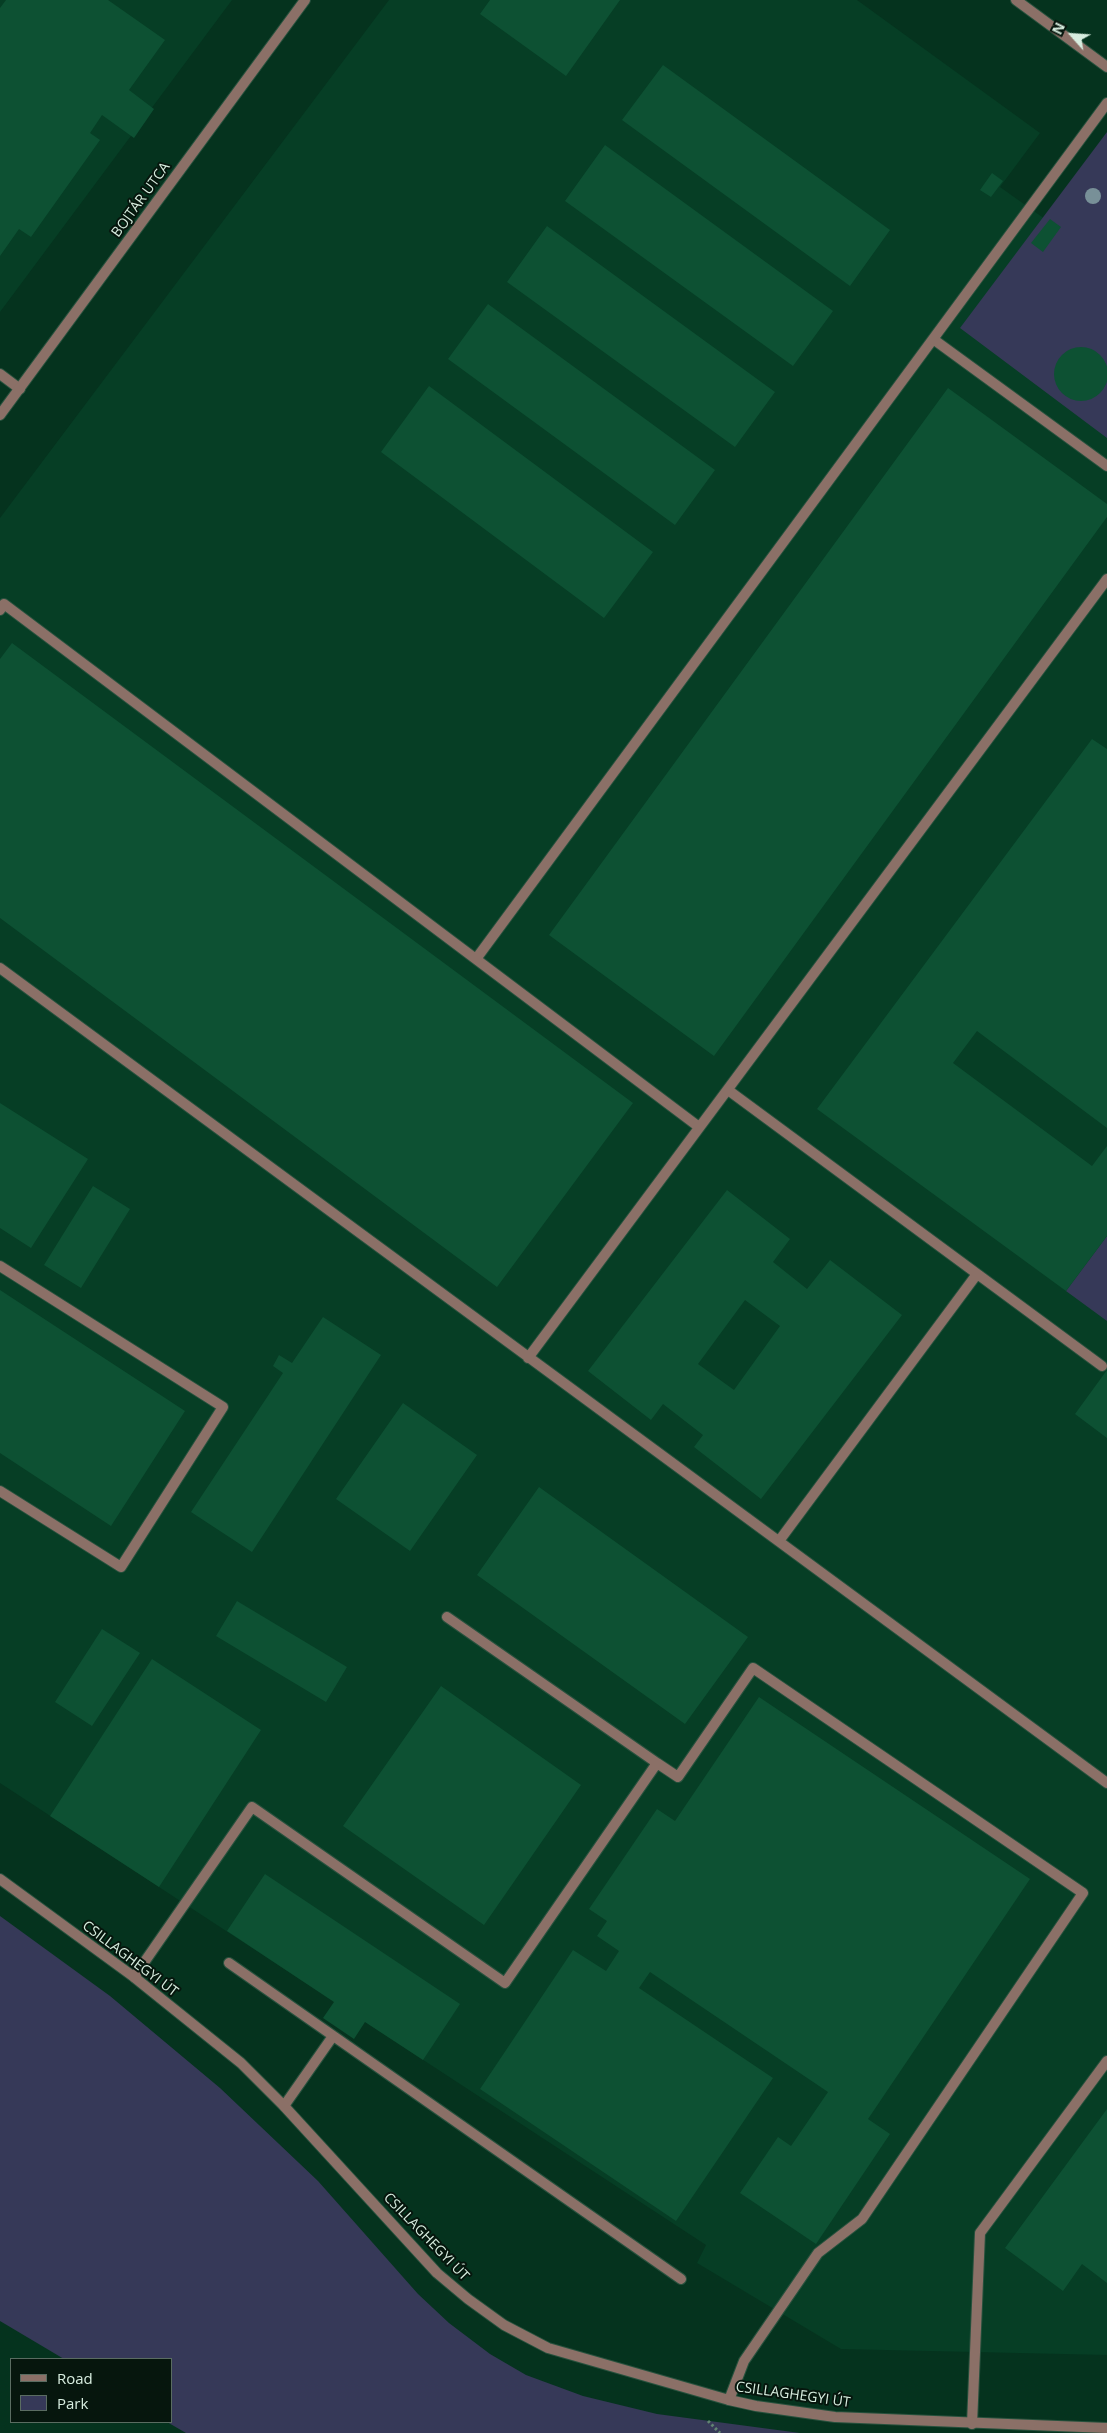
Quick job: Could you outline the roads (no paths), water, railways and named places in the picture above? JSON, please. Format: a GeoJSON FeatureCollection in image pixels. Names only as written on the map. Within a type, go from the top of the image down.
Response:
{"type":"FeatureCollection","features":[{"type":"Feature","properties":{"kind":"street","name":"BOJTÁR UTCA"},"geometry":{"type":"LineString","coordinates":[[0,415],[304,0]]}},
{"type":"Feature","properties":{"kind":"street"},"geometry":{"type":"LineString","coordinates":[[1016,0],[1107,67]]}},
{"type":"Feature","properties":{"kind":"street"},"geometry":{"type":"LineString","coordinates":[[476,958],[1107,103]]}},
{"type":"Feature","properties":{"kind":"street"},"geometry":{"type":"LineString","coordinates":[[933,339],[1107,466]]}},
{"type":"Feature","properties":{"kind":"street"},"geometry":{"type":"LineString","coordinates":[[0,374],[20,389]]}},
{"type":"Feature","properties":{"kind":"street"},"geometry":{"type":"LineString","coordinates":[[528,1358],[1107,579]]}},
{"type":"Feature","properties":{"kind":"street"},"geometry":{"type":"LineString","coordinates":[[0,610],[4,604],[700,1127]]}},
{"type":"Feature","properties":{"kind":"street"},"geometry":{"type":"LineString","coordinates":[[0,968],[1107,1783]]}},
{"type":"Feature","properties":{"kind":"street"},"geometry":{"type":"LineString","coordinates":[[728,1090],[1102,1366]]}},
{"type":"Feature","properties":{"kind":"street"},"geometry":{"type":"LineString","coordinates":[[0,1266],[223,1407],[121,1567],[0,1491]]}},
{"type":"Feature","properties":{"kind":"street"},"geometry":{"type":"LineString","coordinates":[[779,1540],[977,1274]]}},
{"type":"Feature","properties":{"kind":"street"},"geometry":{"type":"LineString","coordinates":[[447,1617],[678,1777],[753,1668],[1083,1893],[862,2219],[818,2253],[744,2361],[729,2400]]}},
{"type":"Feature","properties":{"kind":"street"},"geometry":{"type":"LineString","coordinates":[[134,1977],[252,1807],[505,1983],[657,1763]]}},
{"type":"Feature","properties":{"kind":"street","name":"CSILLAGHEGYI ÚT"},"geometry":{"type":"LineString","coordinates":[[0,1880],[134,1977],[241,2063],[284,2106],[437,2273],[468,2299],[504,2325],[548,2348],[729,2400],[835,2417],[1107,2428]]}},
{"type":"Feature","properties":{"kind":"street"},"geometry":{"type":"LineString","coordinates":[[229,1964],[681,2279]]}},
{"type":"Feature","properties":{"kind":"street"},"geometry":{"type":"LineString","coordinates":[[284,2106],[334,2036]]}},
{"type":"Feature","properties":{"kind":"street"},"geometry":{"type":"LineString","coordinates":[[972,2424],[980,2233],[1107,2062]]}}]}
